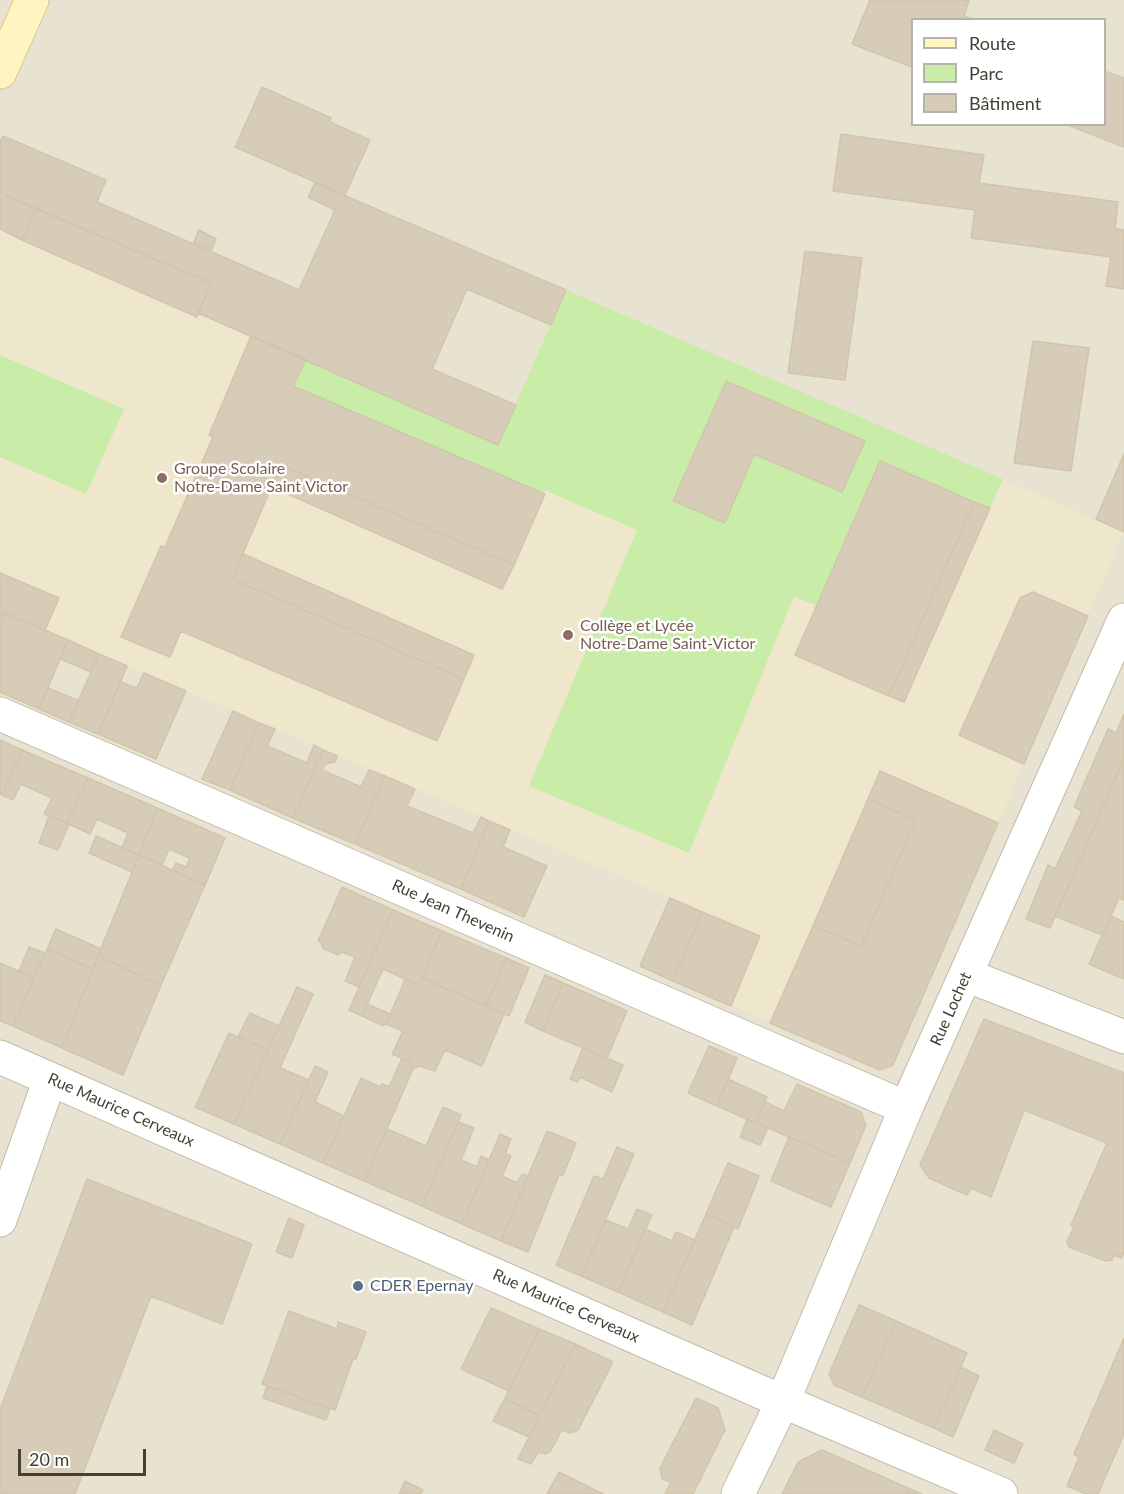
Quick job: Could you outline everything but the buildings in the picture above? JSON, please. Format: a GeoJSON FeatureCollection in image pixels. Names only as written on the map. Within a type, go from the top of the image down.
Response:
{"type":"FeatureCollection","features":[{"type":"Feature","properties":{"kind":"main road"},"geometry":{"type":"LineString","coordinates":[[0,72],[33,0]]}},
{"type":"Feature","properties":{"kind":"street","name":"Rue Lochet"},"geometry":{"type":"LineString","coordinates":[[738,1494],[783,1401],[906,1108],[1124,620]]}},
{"type":"Feature","properties":{"kind":"street","name":"Rue Jean Thevenin"},"geometry":{"type":"LineString","coordinates":[[0,714],[906,1108]]}},
{"type":"Feature","properties":{"kind":"street"},"geometry":{"type":"LineString","coordinates":[[966,975],[1124,1037]]}},
{"type":"Feature","properties":{"kind":"street","name":"Rue Maurice Cerveaux"},"geometry":{"type":"LineString","coordinates":[[0,1057],[1000,1494]]}},
{"type":"Feature","properties":{"kind":"street"},"geometry":{"type":"LineString","coordinates":[[0,1220],[50,1079]]}},
{"type":"Feature","properties":{"kind":"shaded area"},"geometry":{"type":"Polygon","coordinates":[[[0,0],[1124,0],[1124,1494],[0,1494],[0,0]]]}},
{"type":"Feature","properties":{"kind":"shaded area","name":"Collège et Lycée Notre-Dame Saint-Victor"},"geometry":{"type":"Polygon","coordinates":[[[0,193],[211,283],[198,313],[498,445],[566,290],[1124,532],[893,1065],[880,1070],[731,1006],[760,936],[0,611],[0,193]]]}},
{"type":"Feature","properties":{"kind":"green space"},"geometry":{"type":"Polygon","coordinates":[[[566,290],[1003,479],[990,508],[880,461],[817,606],[794,596],[689,853],[529,786],[637,530],[544,490],[544,494],[293,386],[306,359],[498,445],[566,290]],[[725,381],[673,501],[725,523],[754,454],[842,492],[864,441],[725,381]]]}},
{"type":"Feature","properties":{"kind":"green space"},"geometry":{"type":"Polygon","coordinates":[[[0,355],[124,409],[86,494],[0,457],[0,355]]]}},
{"type":"Feature","properties":{"kind":"place","name":"Groupe Scolaire Notre-Dame Saint Victor"},"geometry":{"type":"Point","coordinates":[162,478]}},
{"type":"Feature","properties":{"kind":"place","name":"Collège et Lycée Notre-Dame Saint-Victor"},"geometry":{"type":"Point","coordinates":[568,635]}},
{"type":"Feature","properties":{"kind":"place","name":"CDER Epernay"},"geometry":{"type":"Point","coordinates":[358,1286]}}]}
